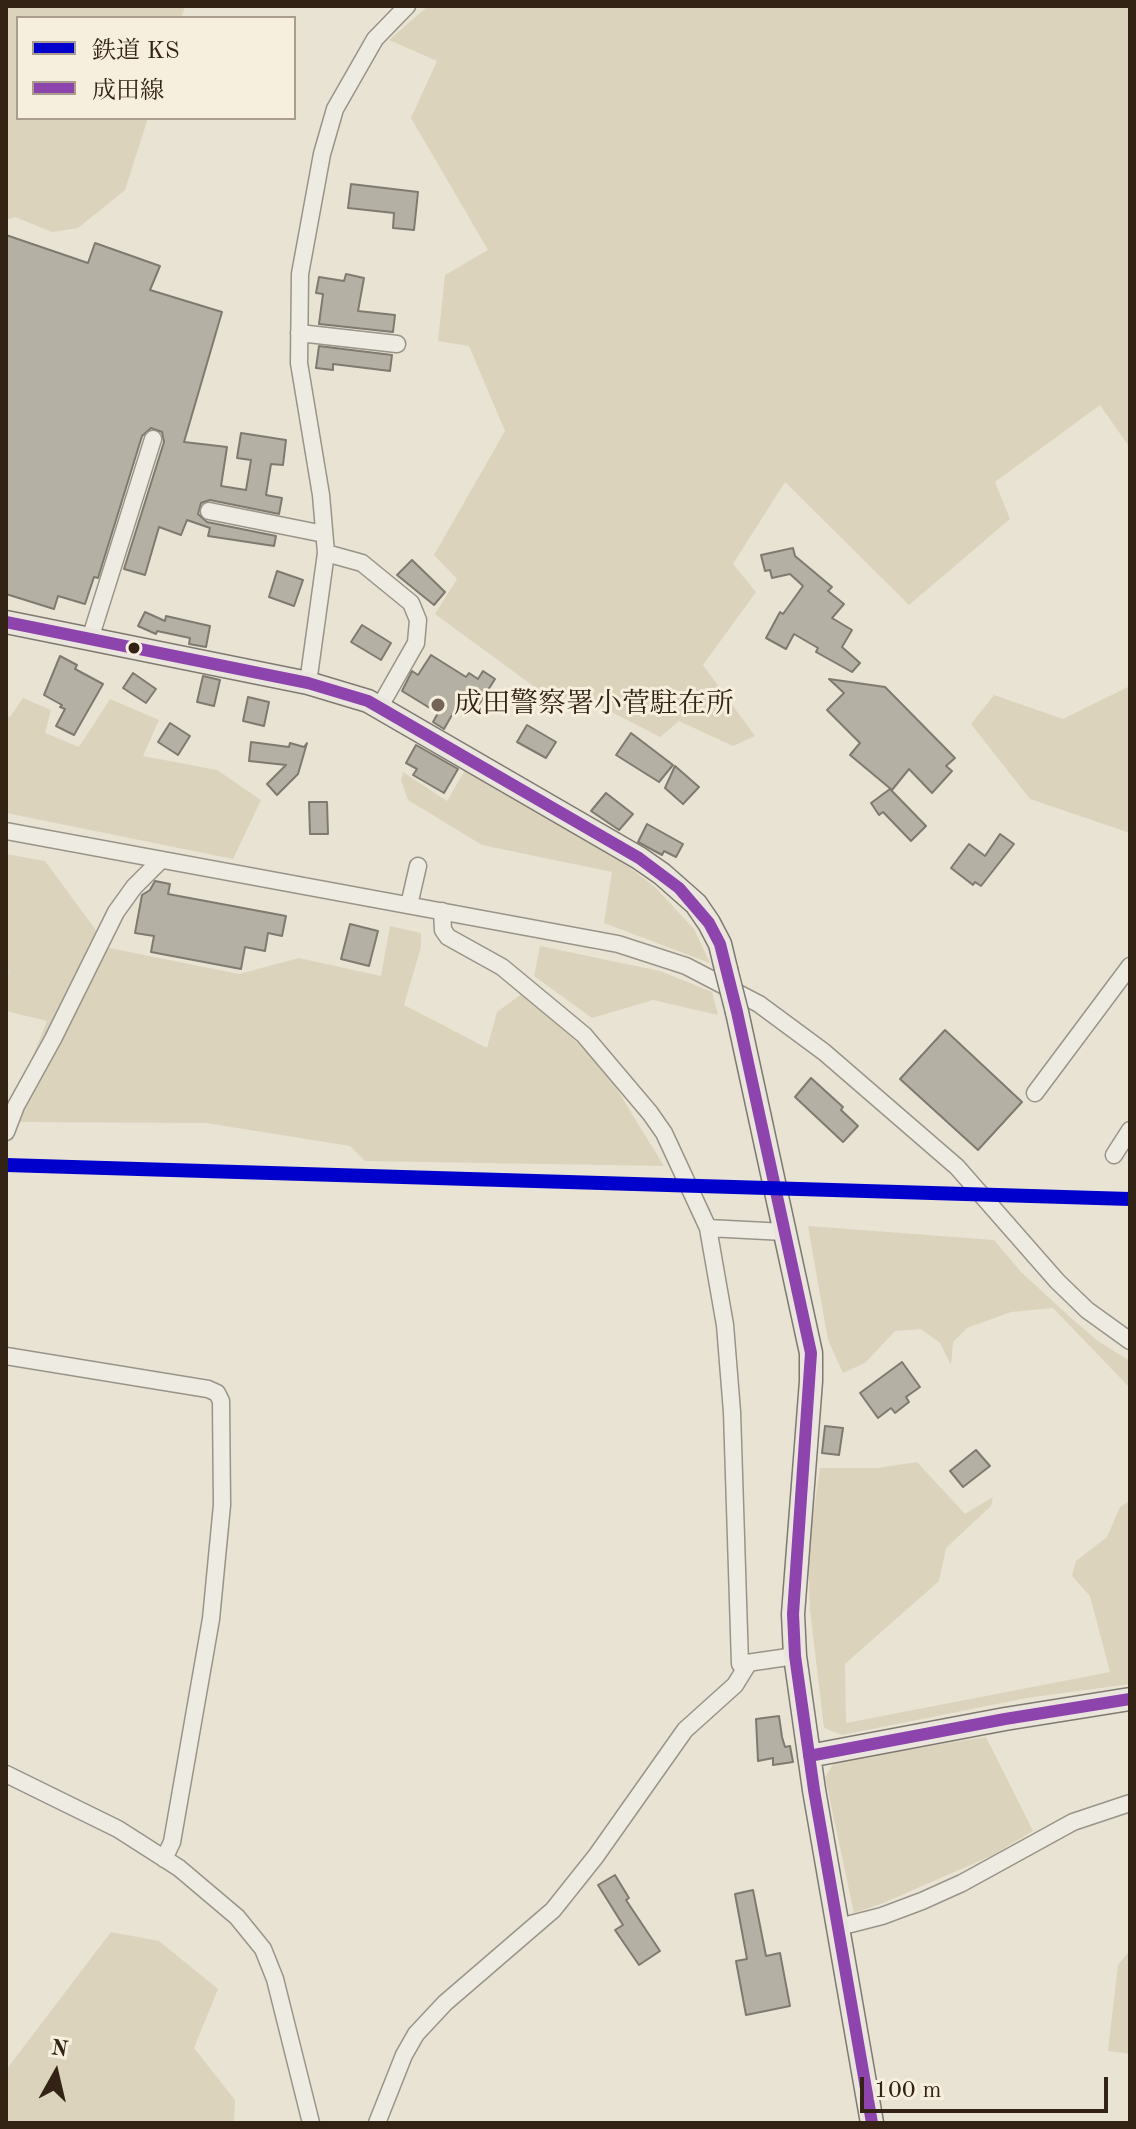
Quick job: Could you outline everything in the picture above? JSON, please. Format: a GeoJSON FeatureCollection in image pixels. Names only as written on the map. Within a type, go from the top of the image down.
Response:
{"type":"FeatureCollection","features":[{"type":"Feature","properties":{"kind":"main road"},"geometry":{"type":"LineString","coordinates":[[6,622],[343,692],[379,708],[639,858],[696,904],[709,923],[720,944],[737,1012],[811,1353],[793,1614],[795,1656],[809,1756],[872,2123]]}},
{"type":"Feature","properties":{"kind":"main road"},"geometry":{"type":"LineString","coordinates":[[809,1756],[1130,1699]]}},
{"type":"Feature","properties":{"kind":"street"},"geometry":{"type":"LineString","coordinates":[[308,683],[326,553],[321,495],[299,363],[300,274],[322,154],[335,109],[375,39],[407,6]]}},
{"type":"Feature","properties":{"kind":"street"},"geometry":{"type":"LineString","coordinates":[[299,333],[397,344]]}},
{"type":"Feature","properties":{"kind":"street"},"geometry":{"type":"LineString","coordinates":[[90,639],[153,439]]}},
{"type":"Feature","properties":{"kind":"street"},"geometry":{"type":"LineString","coordinates":[[209,511],[324,534]]}},
{"type":"Feature","properties":{"kind":"street"},"geometry":{"type":"LineString","coordinates":[[326,553],[362,563],[411,603],[418,620],[416,643],[379,708]]}},
{"type":"Feature","properties":{"kind":"street"},"geometry":{"type":"LineString","coordinates":[[6,831],[618,944],[686,966],[759,1004],[813,1043],[967,1178],[1019,1240],[1087,1310],[1130,1341]]}},
{"type":"Feature","properties":{"kind":"street"},"geometry":{"type":"LineString","coordinates":[[6,1132],[16,1106],[116,912],[134,887],[160,861]]}},
{"type":"Feature","properties":{"kind":"street"},"geometry":{"type":"LineString","coordinates":[[409,905],[418,866]]}},
{"type":"Feature","properties":{"kind":"street"},"geometry":{"type":"LineString","coordinates":[[442,911],[443,930],[448,937],[502,967],[584,1035],[664,1133],[708,1228],[725,1325],[732,1412],[740,1664],[795,1656]]}},
{"type":"Feature","properties":{"kind":"street"},"geometry":{"type":"LineString","coordinates":[[1035,1093],[1130,966]]}},
{"type":"Feature","properties":{"kind":"street"},"geometry":{"type":"LineString","coordinates":[[1114,1155],[1130,1130]]}},
{"type":"Feature","properties":{"kind":"street"},"geometry":{"type":"LineString","coordinates":[[708,1228],[785,1232]]}},
{"type":"Feature","properties":{"kind":"street"},"geometry":{"type":"LineString","coordinates":[[6,1356],[208,1389],[217,1393],[221,1401],[222,1505],[211,1619],[172,1842],[164,1859]]}},
{"type":"Feature","properties":{"kind":"street"},"geometry":{"type":"LineString","coordinates":[[377,2123],[404,2055],[416,2034],[445,2003],[553,1910],[596,1856],[685,1730],[735,1685],[748,1664]]}},
{"type":"Feature","properties":{"kind":"street"},"geometry":{"type":"LineString","coordinates":[[6,1774],[118,1829],[179,1868],[237,1917],[263,1949],[275,1979],[311,2123]]}},
{"type":"Feature","properties":{"kind":"street"},"geometry":{"type":"LineString","coordinates":[[839,1927],[922,1901],[962,1883],[1073,1822],[1130,1803]]}},
{"type":"Feature","properties":{"kind":"shaded area"},"geometry":{"type":"Polygon","coordinates":[[[6,6],[185,6],[182,16],[16,16],[16,120],[147,120],[125,190],[78,228],[52,232],[15,217],[6,220],[6,6]]]}},
{"type":"Feature","properties":{"kind":"shaded area"},"geometry":{"type":"Polygon","coordinates":[[[428,6],[1130,6],[1130,448],[1100,405],[995,482],[1010,519],[909,605],[785,482],[733,564],[756,592],[703,665],[755,736],[733,746],[679,721],[660,737],[571,691],[559,705],[435,614],[457,579],[434,555],[505,431],[469,346],[438,341],[445,275],[488,250],[411,118],[437,61],[389,40],[428,6]]]}},
{"type":"Feature","properties":{"kind":"shaded area"},"geometry":{"type":"Polygon","coordinates":[[[1130,686],[1130,833],[1030,799],[971,724],[994,695],[1063,719],[1130,686]]]}},
{"type":"Feature","properties":{"kind":"shaded area"},"geometry":{"type":"Polygon","coordinates":[[[23,698],[51,710],[45,733],[79,747],[110,699],[159,720],[143,756],[217,770],[261,800],[233,859],[6,813],[6,715],[10,717],[23,698]]]}},
{"type":"Feature","properties":{"kind":"shaded area"},"geometry":{"type":"Polygon","coordinates":[[[465,770],[621,861],[655,887],[694,929],[710,963],[604,923],[612,872],[482,845],[408,800],[401,780],[403,772],[447,801],[465,770]]]}},
{"type":"Feature","properties":{"kind":"shaded area"},"geometry":{"type":"Polygon","coordinates":[[[6,854],[45,861],[109,948],[239,974],[299,958],[381,976],[390,926],[421,933],[421,947],[404,1005],[487,1048],[497,1012],[523,993],[602,1065],[664,1166],[365,1161],[350,1146],[206,1123],[6,1122],[47,1021],[6,1011],[6,976],[9,971],[6,969],[6,854]]]}},
{"type":"Feature","properties":{"kind":"shaded area"},"geometry":{"type":"Polygon","coordinates":[[[540,946],[660,971],[712,992],[718,1015],[653,1000],[592,1018],[534,976],[540,946]]]}},
{"type":"Feature","properties":{"kind":"shaded area"},"geometry":{"type":"Polygon","coordinates":[[[808,1226],[994,1240],[1022,1273],[1070,1317],[1098,1341],[1130,1361],[1130,1388],[1053,1308],[1011,1312],[967,1328],[953,1342],[951,1365],[940,1343],[921,1329],[895,1331],[865,1363],[843,1373],[828,1340],[808,1226]]]}},
{"type":"Feature","properties":{"kind":"shaded area"},"geometry":{"type":"Polygon","coordinates":[[[917,1462],[965,1514],[993,1497],[991,1506],[946,1548],[939,1581],[845,1664],[846,1723],[1110,1672],[1090,1596],[1072,1576],[1076,1561],[1107,1537],[1120,1507],[1130,1501],[1130,1684],[1027,1698],[842,1735],[824,1728],[810,1610],[808,1550],[820,1468],[877,1468],[917,1462]]]}},
{"type":"Feature","properties":{"kind":"shaded area"},"geometry":{"type":"Polygon","coordinates":[[[986,1737],[1033,1831],[993,1855],[854,1913],[825,1777],[835,1761],[986,1737]]]}},
{"type":"Feature","properties":{"kind":"shaded area"},"geometry":{"type":"Polygon","coordinates":[[[111,1932],[159,1941],[218,1989],[194,2048],[235,2100],[234,2123],[6,2123],[6,2070],[111,1932]]]}},
{"type":"Feature","properties":{"kind":"shaded area"},"geometry":{"type":"Polygon","coordinates":[[[1130,1950],[1130,2054],[1108,2051],[1118,1965],[1130,1950]]]}},
{"type":"Feature","properties":{"kind":"building"},"geometry":{"type":"Polygon","coordinates":[[[351,184],[418,192],[414,230],[393,228],[394,213],[348,208],[351,184]]]}},
{"type":"Feature","properties":{"kind":"building"},"geometry":{"type":"Polygon","coordinates":[[[6,235],[88,263],[95,243],[160,266],[150,290],[222,312],[184,442],[227,447],[221,486],[246,490],[251,460],[237,458],[241,433],[286,440],[283,465],[271,464],[266,495],[282,498],[279,514],[210,500],[201,503],[198,514],[207,522],[276,536],[274,546],[208,536],[210,528],[187,520],[181,535],[159,527],[145,575],[124,569],[164,442],[162,432],[151,428],[142,436],[98,578],[94,577],[85,604],[58,596],[54,609],[6,594],[6,235]]]}},
{"type":"Feature","properties":{"kind":"building"},"geometry":{"type":"Polygon","coordinates":[[[346,274],[364,278],[358,311],[395,315],[393,332],[319,324],[323,294],[316,293],[319,277],[344,281],[346,274]]]}},
{"type":"Feature","properties":{"kind":"building"},"geometry":{"type":"Polygon","coordinates":[[[319,346],[392,355],[390,371],[333,364],[333,370],[316,368],[319,346]]]}},
{"type":"Feature","properties":{"kind":"building"},"geometry":{"type":"Polygon","coordinates":[[[793,548],[795,556],[832,587],[828,591],[844,604],[832,618],[852,630],[842,647],[860,663],[852,672],[816,652],[818,648],[794,634],[786,649],[766,638],[780,612],[783,614],[803,586],[790,574],[772,578],[770,570],[765,571],[761,555],[793,548]]]}},
{"type":"Feature","properties":{"kind":"building"},"geometry":{"type":"Polygon","coordinates":[[[412,560],[445,592],[434,605],[397,575],[412,560]]]}},
{"type":"Feature","properties":{"kind":"building"},"geometry":{"type":"Polygon","coordinates":[[[277,571],[303,580],[294,606],[269,597],[277,571]]]}},
{"type":"Feature","properties":{"kind":"building"},"geometry":{"type":"Polygon","coordinates":[[[145,612],[165,621],[166,616],[210,626],[206,647],[189,644],[190,638],[157,631],[156,634],[138,626],[145,612]]]}},
{"type":"Feature","properties":{"kind":"building"},"geometry":{"type":"Polygon","coordinates":[[[362,625],[391,643],[381,660],[351,642],[362,625]]]}},
{"type":"Feature","properties":{"kind":"building"},"geometry":{"type":"Polygon","coordinates":[[[431,655],[466,677],[469,673],[478,679],[483,671],[495,679],[476,709],[461,699],[444,729],[433,722],[438,713],[402,691],[412,671],[418,675],[431,655]]]}},
{"type":"Feature","properties":{"kind":"building"},"geometry":{"type":"Polygon","coordinates":[[[60,656],[77,665],[75,669],[103,684],[74,735],[56,726],[65,709],[44,695],[60,656]]]}},
{"type":"Feature","properties":{"kind":"building"},"geometry":{"type":"Polygon","coordinates":[[[133,673],[156,689],[146,703],[123,688],[133,673]]]}},
{"type":"Feature","properties":{"kind":"building"},"geometry":{"type":"Polygon","coordinates":[[[203,676],[220,680],[214,706],[197,702],[203,676]]]}},
{"type":"Feature","properties":{"kind":"building"},"geometry":{"type":"Polygon","coordinates":[[[829,679],[885,687],[955,758],[946,766],[952,771],[932,793],[909,769],[892,790],[850,755],[860,743],[827,710],[844,693],[829,679]]]}},
{"type":"Feature","properties":{"kind":"building"},"geometry":{"type":"Polygon","coordinates":[[[248,697],[269,702],[264,726],[243,721],[248,697]]]}},
{"type":"Feature","properties":{"kind":"building"},"geometry":{"type":"Polygon","coordinates":[[[170,723],[190,736],[178,755],[158,742],[170,723]]]}},
{"type":"Feature","properties":{"kind":"building"},"geometry":{"type":"Polygon","coordinates":[[[527,725],[556,742],[546,758],[517,742],[527,725]]]}},
{"type":"Feature","properties":{"kind":"building"},"geometry":{"type":"Polygon","coordinates":[[[631,733],[673,765],[659,782],[616,755],[631,733]]]}},
{"type":"Feature","properties":{"kind":"building"},"geometry":{"type":"Polygon","coordinates":[[[251,742],[289,747],[290,743],[304,747],[307,743],[298,774],[277,795],[267,784],[286,765],[249,761],[251,742]]]}},
{"type":"Feature","properties":{"kind":"building"},"geometry":{"type":"Polygon","coordinates":[[[416,745],[458,769],[444,793],[413,775],[417,769],[406,763],[416,745]]]}},
{"type":"Feature","properties":{"kind":"building"},"geometry":{"type":"Polygon","coordinates":[[[675,766],[699,787],[683,804],[665,788],[675,766]]]}},
{"type":"Feature","properties":{"kind":"building"},"geometry":{"type":"Polygon","coordinates":[[[890,789],[926,826],[911,841],[883,812],[879,815],[871,803],[890,789]]]}},
{"type":"Feature","properties":{"kind":"building"},"geometry":{"type":"Polygon","coordinates":[[[606,793],[633,814],[619,830],[591,811],[606,793]]]}},
{"type":"Feature","properties":{"kind":"building"},"geometry":{"type":"Polygon","coordinates":[[[309,802],[327,802],[328,834],[310,834],[309,802]]]}},
{"type":"Feature","properties":{"kind":"building"},"geometry":{"type":"Polygon","coordinates":[[[647,824],[683,844],[676,857],[664,851],[662,855],[638,842],[647,824]]]}},
{"type":"Feature","properties":{"kind":"building"},"geometry":{"type":"Polygon","coordinates":[[[1000,834],[1014,844],[981,886],[975,882],[973,885],[951,868],[969,844],[985,856],[1000,834]]]}},
{"type":"Feature","properties":{"kind":"building"},"geometry":{"type":"Polygon","coordinates":[[[155,881],[170,884],[168,894],[286,916],[282,936],[268,933],[265,951],[245,947],[241,969],[151,952],[154,936],[135,933],[142,895],[150,890],[155,881]]]}},
{"type":"Feature","properties":{"kind":"building"},"geometry":{"type":"Polygon","coordinates":[[[350,924],[378,931],[369,966],[341,959],[350,924]]]}},
{"type":"Feature","properties":{"kind":"building"},"geometry":{"type":"Polygon","coordinates":[[[945,1030],[1022,1102],[978,1150],[900,1079],[945,1030]]]}},
{"type":"Feature","properties":{"kind":"building"},"geometry":{"type":"Polygon","coordinates":[[[811,1078],[843,1107],[841,1110],[858,1126],[843,1142],[795,1097],[811,1078]]]}},
{"type":"Feature","properties":{"kind":"building"},"geometry":{"type":"Polygon","coordinates":[[[902,1362],[920,1387],[906,1397],[909,1402],[895,1413],[891,1408],[878,1418],[860,1393],[902,1362]]]}},
{"type":"Feature","properties":{"kind":"building"},"geometry":{"type":"Polygon","coordinates":[[[825,1426],[843,1428],[839,1455],[822,1453],[825,1426]]]}},
{"type":"Feature","properties":{"kind":"building"},"geometry":{"type":"Polygon","coordinates":[[[976,1450],[990,1466],[963,1487],[950,1471],[976,1450]]]}},
{"type":"Feature","properties":{"kind":"building"},"geometry":{"type":"Polygon","coordinates":[[[779,1716],[785,1747],[790,1746],[793,1762],[773,1765],[773,1758],[758,1761],[756,1719],[779,1716]]]}},
{"type":"Feature","properties":{"kind":"building"},"geometry":{"type":"Polygon","coordinates":[[[615,1875],[629,1898],[626,1900],[660,1951],[639,1965],[615,1930],[623,1925],[598,1885],[615,1875]]]}},
{"type":"Feature","properties":{"kind":"building"},"geometry":{"type":"Polygon","coordinates":[[[753,1890],[766,1956],[780,1953],[790,2006],[746,2015],[736,1961],[747,1959],[735,1894],[753,1890]]]}},
{"type":"Feature","properties":{"kind":"rail line","name":"KS"},"geometry":{"type":"LineString","coordinates":[[6,1165],[1130,1199]]}},
{"type":"Feature","properties":{"kind":"transit line","name":"成田線"},"geometry":{"type":"LineString","coordinates":[[6,622],[308,683],[368,701],[639,858],[679,888],[709,923],[720,944],[737,1012],[811,1353],[793,1614],[795,1656],[814,1790],[872,2123]]}},
{"type":"Feature","properties":{"kind":"transit line","name":"成田線"},"geometry":{"type":"LineString","coordinates":[[809,1756],[1130,1699]]}},
{"type":"Feature","properties":{"kind":"place","name":"成田警察署小菅駐在所"},"geometry":{"type":"Point","coordinates":[438,705]}}]}
